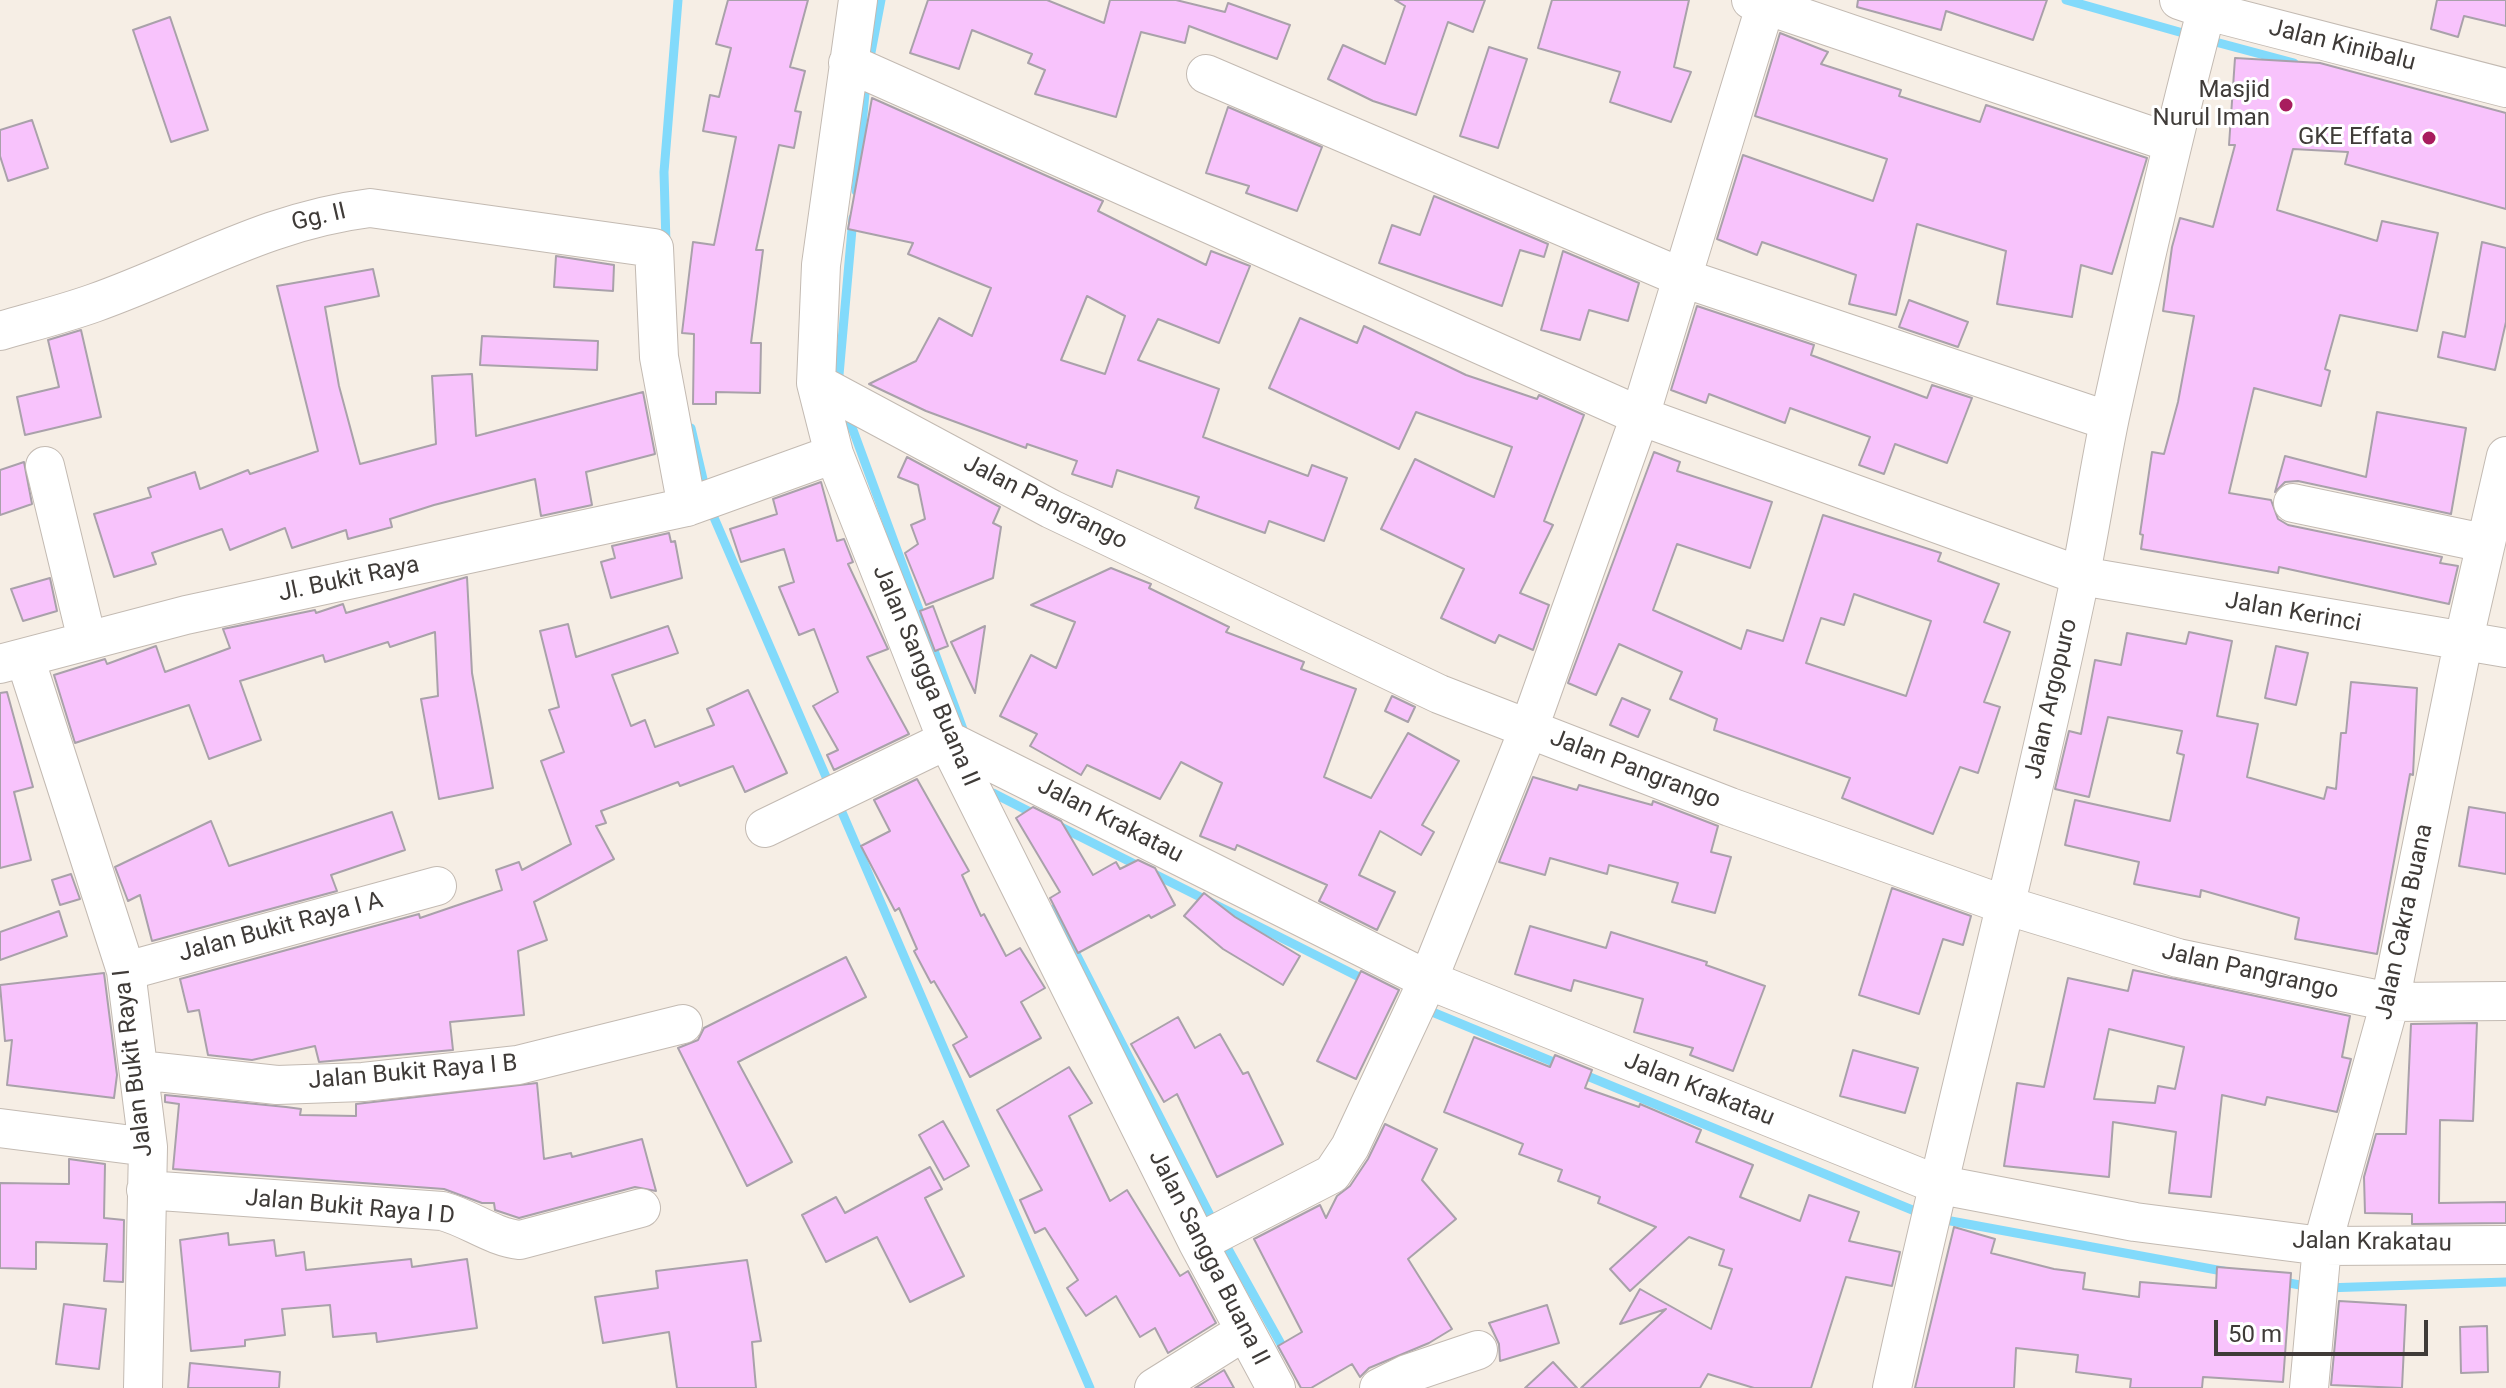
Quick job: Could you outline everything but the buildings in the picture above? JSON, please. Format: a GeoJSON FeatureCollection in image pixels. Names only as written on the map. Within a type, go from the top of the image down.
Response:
{"type":"FeatureCollection","features":[{"type":"Feature","properties":{"kind":"street","name":"Jalan Sangga Buana II"},"geometry":{"type":"LineString","coordinates":[[858,0],[821,265],[816,383],[834,454],[947,740],[1198,1243],[1276,1388]]}},
{"type":"Feature","properties":{"kind":"street"},"geometry":{"type":"LineString","coordinates":[[1198,1243],[1303,1192],[1332,1174],[1350,1147],[1428,980],[1529,728],[1640,416],[1683,278],[1761,2],[2172,143]]}},
{"type":"Feature","properties":{"kind":"street","name":"Jalan Argopuro"},"geometry":{"type":"LineString","coordinates":[[1892,1388],[1936,1184],[2081,576],[2109,421],[2172,143],[2209,6]]}},
{"type":"Feature","properties":{"kind":"street","name":"Jalan Kinibalu"},"geometry":{"type":"LineString","coordinates":[[2209,6],[2506,88]]}},
{"type":"Feature","properties":{"kind":"street"},"geometry":{"type":"LineString","coordinates":[[848,63],[1640,416],[2081,576]]}},
{"type":"Feature","properties":{"kind":"street"},"geometry":{"type":"LineString","coordinates":[[1206,74],[1683,278],[2109,421]]}},
{"type":"Feature","properties":{"kind":"street","name":"Gg. II"},"geometry":{"type":"LineString","coordinates":[[0,331],[95,303],[264,232],[327,213],[370,208],[654,248],[659,357],[693,505]]}},
{"type":"Feature","properties":{"kind":"street","name":"Jalan Pangrango"},"geometry":{"type":"LineString","coordinates":[[816,383],[1051,509],[1439,694],[1730,807],[2005,905],[2178,958],[2390,1002],[2506,1001]]}},
{"type":"Feature","properties":{"kind":"street","name":"Jl. Bukit Raya"},"geometry":{"type":"LineString","coordinates":[[12,661],[186,615],[693,505],[834,454]]}},
{"type":"Feature","properties":{"kind":"street","name":"Jalan Cakra Buana"},"geometry":{"type":"LineString","coordinates":[[2309,1388],[2322,1246],[2390,1002],[2484,543],[2506,456]]}},
{"type":"Feature","properties":{"kind":"street"},"geometry":{"type":"LineString","coordinates":[[45,466],[87,640]]}},
{"type":"Feature","properties":{"kind":"street"},"geometry":{"type":"LineString","coordinates":[[2293,503],[2484,543]]}},
{"type":"Feature","properties":{"kind":"street","name":"Jalan Kerinci"},"geometry":{"type":"LineString","coordinates":[[2081,576],[2506,648]]}},
{"type":"Feature","properties":{"kind":"street","name":"Jalan Bukit Raya I"},"geometry":{"type":"LineString","coordinates":[[12,661],[126,971],[148,1147],[143,1388]]}},
{"type":"Feature","properties":{"kind":"street"},"geometry":{"type":"LineString","coordinates":[[765,828],[947,740]]}},
{"type":"Feature","properties":{"kind":"street","name":"Jalan Krakatau"},"geometry":{"type":"LineString","coordinates":[[947,740],[1428,980],[1936,1184],[2135,1222],[2322,1246],[2506,1245]]}},
{"type":"Feature","properties":{"kind":"street","name":"Jalan Bukit Raya I A"},"geometry":{"type":"LineString","coordinates":[[126,971],[437,886]]}},
{"type":"Feature","properties":{"kind":"street","name":"Jalan Bukit Raya I B"},"geometry":{"type":"LineString","coordinates":[[139,1070],[277,1085],[363,1082],[518,1065],[683,1024]]}},
{"type":"Feature","properties":{"kind":"street"},"geometry":{"type":"LineString","coordinates":[[0,1128],[148,1147]]}},
{"type":"Feature","properties":{"kind":"street","name":"Jalan Bukit Raya I D"},"geometry":{"type":"LineString","coordinates":[[146,1190],[442,1211],[460,1216],[503,1238],[520,1240],[641,1208]]}},
{"type":"Feature","properties":{"kind":"street"},"geometry":{"type":"LineString","coordinates":[[1154,1388],[1245,1331]]}},
{"type":"Feature","properties":{"kind":"street"},"geometry":{"type":"LineString","coordinates":[[1379,1388],[1407,1374],[1478,1350]]}},
{"type":"Feature","properties":{"kind":"waterway"},"geometry":{"type":"LineString","coordinates":[[666,244],[664,172],[678,0]]}},
{"type":"Feature","properties":{"kind":"waterway"},"geometry":{"type":"LineString","coordinates":[[869,63],[881,0]]}},
{"type":"Feature","properties":{"kind":"waterway"},"geometry":{"type":"LineString","coordinates":[[2066,0],[2190,35]]}},
{"type":"Feature","properties":{"kind":"waterway"},"geometry":{"type":"LineString","coordinates":[[2208,40],[2294,63]]}},
{"type":"Feature","properties":{"kind":"waterway"},"geometry":{"type":"LineString","coordinates":[[856,191],[866,82]]}},
{"type":"Feature","properties":{"kind":"waterway"},"geometry":{"type":"LineString","coordinates":[[838,386],[853,218]]}},
{"type":"Feature","properties":{"kind":"waterway"},"geometry":{"type":"LineString","coordinates":[[846,411],[964,732]]}},
{"type":"Feature","properties":{"kind":"waterway"},"geometry":{"type":"LineString","coordinates":[[691,428],[706,492]]}},
{"type":"Feature","properties":{"kind":"waterway"},"geometry":{"type":"LineString","coordinates":[[709,506],[830,786]]}},
{"type":"Feature","properties":{"kind":"waterway"},"geometry":{"type":"LineString","coordinates":[[993,793],[1036,815]]}},
{"type":"Feature","properties":{"kind":"waterway"},"geometry":{"type":"LineString","coordinates":[[838,803],[1090,1388]]}},
{"type":"Feature","properties":{"kind":"waterway"},"geometry":{"type":"LineString","coordinates":[[1057,825],[1369,982]]}},
{"type":"Feature","properties":{"kind":"waterway"},"geometry":{"type":"LineString","coordinates":[[1053,909],[1214,1223]]}},
{"type":"Feature","properties":{"kind":"waterway"},"geometry":{"type":"LineString","coordinates":[[1425,1009],[1563,1066]]}},
{"type":"Feature","properties":{"kind":"waterway"},"geometry":{"type":"LineString","coordinates":[[1580,1073],[1922,1214]]}},
{"type":"Feature","properties":{"kind":"waterway"},"geometry":{"type":"LineString","coordinates":[[1940,1219],[2228,1272]]}},
{"type":"Feature","properties":{"kind":"waterway"},"geometry":{"type":"LineString","coordinates":[[1223,1240],[1286,1353]]}},
{"type":"Feature","properties":{"kind":"waterway"},"geometry":{"type":"LineString","coordinates":[[2278,1281],[2311,1287]]}},
{"type":"Feature","properties":{"kind":"waterway"},"geometry":{"type":"LineString","coordinates":[[2325,1288],[2506,1282]]}},
{"type":"Feature","properties":{"kind":"place","name":"Masjid Nurul Iman"},"geometry":{"type":"Point","coordinates":[2286,105]}},
{"type":"Feature","properties":{"kind":"place","name":"GKE Effata"},"geometry":{"type":"Point","coordinates":[2429,138]}}]}
